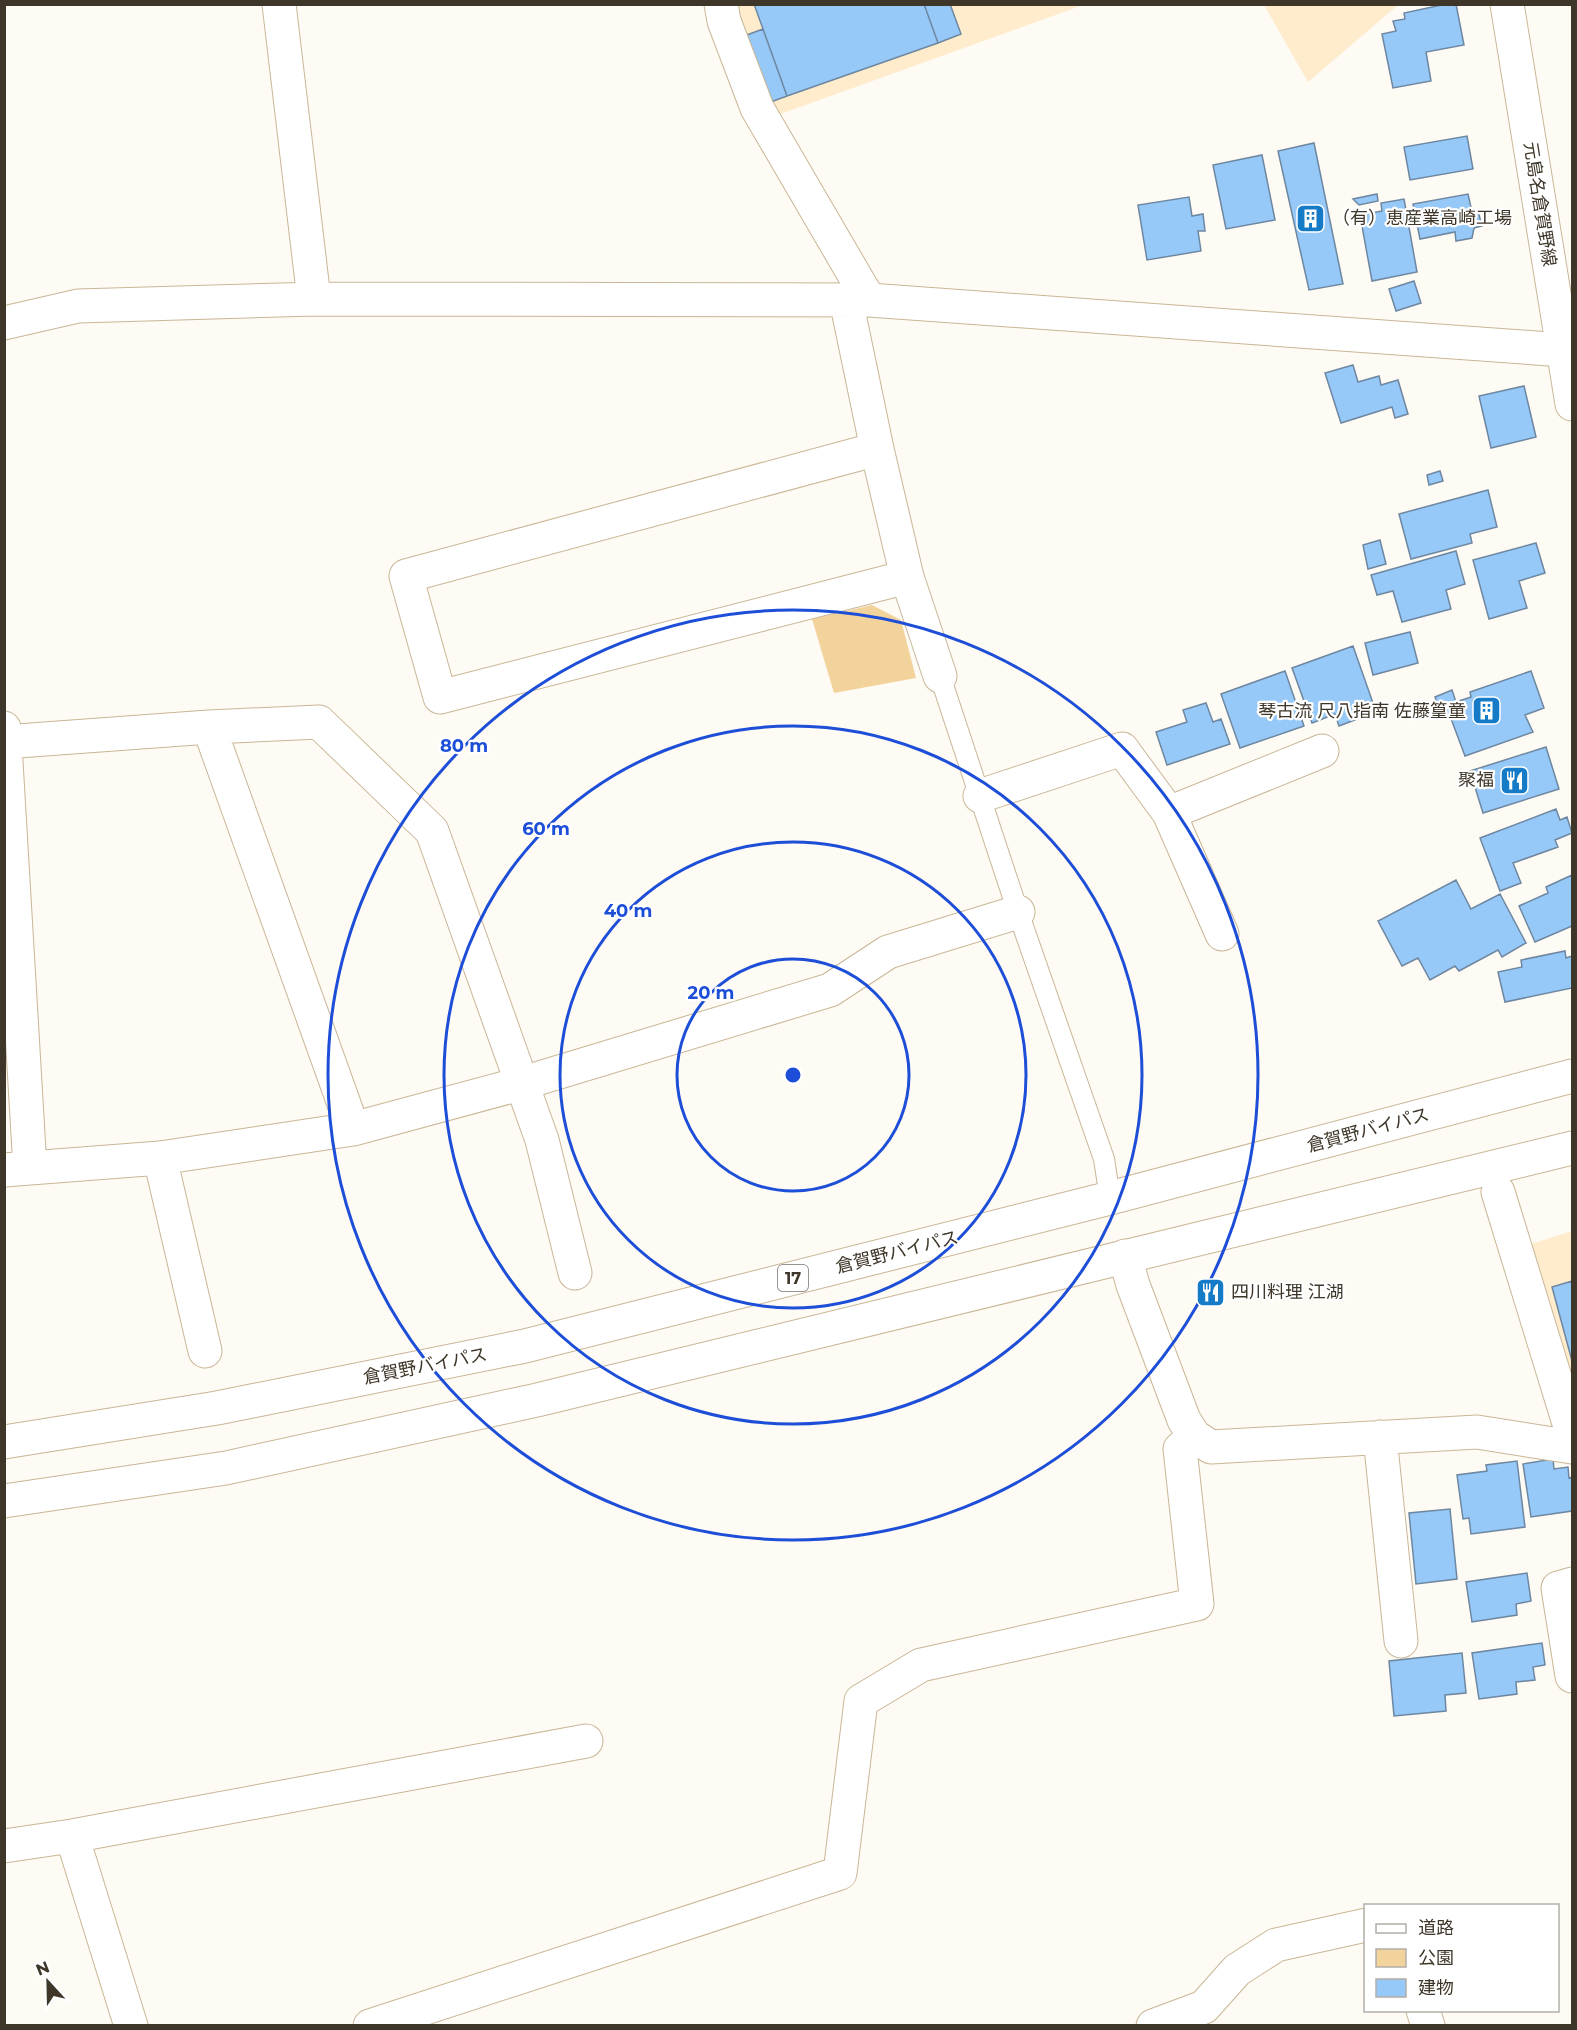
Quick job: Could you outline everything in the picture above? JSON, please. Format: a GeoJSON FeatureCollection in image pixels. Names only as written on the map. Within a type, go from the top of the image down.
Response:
{"type":"FeatureCollection","features":[{"type":"Feature","properties":{"kind":"main road"},"geometry":{"type":"LineString","coordinates":[[279,4],[314,299]]}},
{"type":"Feature","properties":{"kind":"main road"},"geometry":{"type":"LineString","coordinates":[[721,4],[724,21],[757,108],[857,300],[876,449],[907,577],[940,676]]}},
{"type":"Feature","properties":{"kind":"main road","name":"元島名倉賀野線"},"geometry":{"type":"LineString","coordinates":[[1507,4],[1565,332],[1572,404]]}},
{"type":"Feature","properties":{"kind":"main road"},"geometry":{"type":"LineString","coordinates":[[4,323],[78,306],[314,299],[857,300],[1565,332]]}},
{"type":"Feature","properties":{"kind":"main road"},"geometry":{"type":"LineString","coordinates":[[876,449],[406,576],[440,697],[907,577]]}},
{"type":"Feature","properties":{"kind":"main road"},"geometry":{"type":"LineString","coordinates":[[575,1273],[542,1140],[523,1083],[432,831],[319,722],[5,738],[17,1169],[160,1158],[353,1129],[523,1083],[830,990],[888,952],[1018,912]]}},
{"type":"Feature","properties":{"kind":"main road"},"geometry":{"type":"LineString","coordinates":[[209,727],[353,1129]]}},
{"type":"Feature","properties":{"kind":"main road"},"geometry":{"type":"LineString","coordinates":[[980,796],[1122,749],[1169,813],[1222,934]]}},
{"type":"Feature","properties":{"kind":"main road"},"geometry":{"type":"LineString","coordinates":[[1169,813],[1322,751]]}},
{"type":"Feature","properties":{"kind":"main road","name":"倉賀野バイパス"},"geometry":{"type":"LineString","coordinates":[[4,1442],[217,1408],[525,1346],[1110,1198],[1572,1076]]}},
{"type":"Feature","properties":{"kind":"main road"},"geometry":{"type":"LineString","coordinates":[[4,1501],[226,1468],[537,1400],[1572,1148]]}},
{"type":"Feature","properties":{"kind":"main road"},"geometry":{"type":"LineString","coordinates":[[160,1158],[205,1351]]}},
{"type":"Feature","properties":{"kind":"main road"},"geometry":{"type":"LineString","coordinates":[[1498,1192],[1572,1433]]}},
{"type":"Feature","properties":{"kind":"main road"},"geometry":{"type":"LineString","coordinates":[[1125,1256],[1133,1285],[1180,1410],[1194,1436],[1212,1447],[1477,1432],[1572,1447]]}},
{"type":"Feature","properties":{"kind":"main road"},"geometry":{"type":"LineString","coordinates":[[370,2025],[409,2019],[840,1873],[861,1701],[921,1665],[1197,1604],[1180,1449],[1194,1436]]}},
{"type":"Feature","properties":{"kind":"main road"},"geometry":{"type":"LineString","coordinates":[[1380,1437],[1401,1641]]}},
{"type":"Feature","properties":{"kind":"main road"},"geometry":{"type":"LineString","coordinates":[[1572,1584],[1558,1588],[1572,1676]]}},
{"type":"Feature","properties":{"kind":"main road"},"geometry":{"type":"LineString","coordinates":[[4,1845],[72,1836],[586,1741]]}},
{"type":"Feature","properties":{"kind":"main road"},"geometry":{"type":"LineString","coordinates":[[72,1836],[131,2025]]}},
{"type":"Feature","properties":{"kind":"main road"},"geometry":{"type":"LineString","coordinates":[[1153,2025],[1204,2007],[1237,1970],[1276,1945],[1364,1925]]}},
{"type":"Feature","properties":{"kind":"lane"},"geometry":{"type":"LineString","coordinates":[[940,676],[1018,912],[1104,1159],[1110,1198]]}},
{"type":"Feature","properties":{"kind":"shaded area"},"geometry":{"type":"Polygon","coordinates":[[[730,5],[1083,5],[775,116],[730,5]]]}},
{"type":"Feature","properties":{"kind":"shaded area"},"geometry":{"type":"Polygon","coordinates":[[[1264,5],[1398,5],[1308,82],[1264,5]]]}},
{"type":"Feature","properties":{"kind":"shaded area"},"geometry":{"type":"Polygon","coordinates":[[[1572,1231],[1572,1399],[1528,1245],[1572,1231]]]}},
{"type":"Feature","properties":{"kind":"green space"},"geometry":{"type":"Polygon","coordinates":[[[872,605],[901,620],[916,678],[834,693],[812,619],[872,605]]]}},
{"type":"Feature","properties":{"kind":"building"},"geometry":{"type":"Polygon","coordinates":[[[754,4],[924,4],[938,43],[787,96],[754,4]]]}},
{"type":"Feature","properties":{"kind":"building"},"geometry":{"type":"Polygon","coordinates":[[[924,4],[950,4],[961,34],[938,43],[924,4]]]}},
{"type":"Feature","properties":{"kind":"building"},"geometry":{"type":"Polygon","coordinates":[[[1456,4],[1464,45],[1426,52],[1431,81],[1393,88],[1382,34],[1396,31],[1393,21],[1405,19],[1404,13],[1456,4]]]}},
{"type":"Feature","properties":{"kind":"building"},"geometry":{"type":"Polygon","coordinates":[[[763,29],[787,96],[768,103],[744,36],[763,29]]]}},
{"type":"Feature","properties":{"kind":"building"},"geometry":{"type":"Polygon","coordinates":[[[1467,136],[1473,169],[1410,180],[1404,147],[1467,136]]]}},
{"type":"Feature","properties":{"kind":"building","name":"（有）恵産業高崎工場"},"geometry":{"type":"Polygon","coordinates":[[[1314,143],[1343,284],[1309,290],[1278,151],[1314,143]]]}},
{"type":"Feature","properties":{"kind":"building"},"geometry":{"type":"Polygon","coordinates":[[[1262,155],[1275,220],[1226,229],[1213,165],[1262,155]]]}},
{"type":"Feature","properties":{"kind":"building"},"geometry":{"type":"Polygon","coordinates":[[[1377,194],[1378,201],[1359,205],[1353,199],[1377,194]]]}},
{"type":"Feature","properties":{"kind":"building"},"geometry":{"type":"Polygon","coordinates":[[[1468,194],[1472,212],[1478,211],[1482,226],[1474,228],[1472,238],[1456,241],[1455,232],[1420,239],[1413,204],[1468,194]]]}},
{"type":"Feature","properties":{"kind":"building"},"geometry":{"type":"Polygon","coordinates":[[[1189,197],[1192,216],[1203,214],[1205,231],[1198,231],[1201,251],[1147,260],[1138,205],[1189,197]]]}},
{"type":"Feature","properties":{"kind":"building"},"geometry":{"type":"Polygon","coordinates":[[[1404,199],[1417,272],[1372,281],[1360,215],[1382,211],[1381,203],[1404,199]]]}},
{"type":"Feature","properties":{"kind":"building"},"geometry":{"type":"Polygon","coordinates":[[[1414,281],[1421,303],[1396,311],[1389,289],[1414,281]]]}},
{"type":"Feature","properties":{"kind":"building"},"geometry":{"type":"Polygon","coordinates":[[[1353,365],[1358,382],[1379,376],[1381,385],[1398,380],[1408,414],[1395,418],[1392,407],[1341,423],[1325,373],[1353,365]]]}},
{"type":"Feature","properties":{"kind":"building"},"geometry":{"type":"Polygon","coordinates":[[[1524,386],[1536,437],[1491,448],[1479,396],[1524,386]]]}},
{"type":"Feature","properties":{"kind":"building"},"geometry":{"type":"Polygon","coordinates":[[[1440,471],[1443,481],[1429,485],[1427,475],[1440,471]]]}},
{"type":"Feature","properties":{"kind":"building"},"geometry":{"type":"Polygon","coordinates":[[[1488,490],[1497,527],[1470,534],[1472,543],[1411,559],[1399,514],[1488,490]]]}},
{"type":"Feature","properties":{"kind":"building"},"geometry":{"type":"Polygon","coordinates":[[[1380,540],[1386,564],[1368,569],[1363,545],[1380,540]]]}},
{"type":"Feature","properties":{"kind":"building"},"geometry":{"type":"Polygon","coordinates":[[[1536,543],[1545,573],[1519,581],[1527,608],[1489,619],[1473,560],[1536,543]]]}},
{"type":"Feature","properties":{"kind":"building"},"geometry":{"type":"Polygon","coordinates":[[[1456,551],[1465,584],[1446,590],[1451,609],[1402,622],[1393,591],[1377,595],[1371,575],[1456,551]]]}},
{"type":"Feature","properties":{"kind":"building"},"geometry":{"type":"Polygon","coordinates":[[[1410,632],[1418,663],[1373,675],[1365,643],[1410,632]]]}},
{"type":"Feature","properties":{"kind":"building"},"geometry":{"type":"Polygon","coordinates":[[[1353,646],[1373,703],[1357,709],[1360,718],[1339,726],[1335,714],[1312,723],[1292,668],[1353,646]]]}},
{"type":"Feature","properties":{"kind":"building"},"geometry":{"type":"Polygon","coordinates":[[[1285,671],[1304,726],[1240,748],[1221,694],[1285,671]]]}},
{"type":"Feature","properties":{"kind":"building","name":"琴古流 尺八指南 佐藤篁童"},"geometry":{"type":"Polygon","coordinates":[[[1531,671],[1544,708],[1525,715],[1533,732],[1465,756],[1450,716],[1442,719],[1435,697],[1452,690],[1456,702],[1471,697],[1470,692],[1531,671]]]}},
{"type":"Feature","properties":{"kind":"building"},"geometry":{"type":"Polygon","coordinates":[[[1206,703],[1213,722],[1221,719],[1230,744],[1167,765],[1156,732],[1187,722],[1183,710],[1206,703]]]}},
{"type":"Feature","properties":{"kind":"building","name":"聚福"},"geometry":{"type":"Polygon","coordinates":[[[1546,747],[1559,789],[1483,813],[1470,771],[1546,747]]]}},
{"type":"Feature","properties":{"kind":"building"},"geometry":{"type":"Polygon","coordinates":[[[1556,809],[1560,820],[1567,817],[1572,833],[1555,840],[1558,847],[1513,863],[1521,883],[1500,891],[1480,838],[1556,809]]]}},
{"type":"Feature","properties":{"kind":"building"},"geometry":{"type":"Polygon","coordinates":[[[1572,875],[1572,926],[1535,942],[1519,906],[1548,893],[1546,887],[1572,875]]]}},
{"type":"Feature","properties":{"kind":"building"},"geometry":{"type":"Polygon","coordinates":[[[1456,880],[1471,909],[1500,894],[1526,943],[1502,957],[1498,950],[1459,971],[1455,966],[1430,980],[1418,958],[1402,966],[1378,921],[1456,880]]]}},
{"type":"Feature","properties":{"kind":"building"},"geometry":{"type":"Polygon","coordinates":[[[1565,951],[1566,958],[1572,956],[1572,988],[1505,1002],[1498,972],[1522,967],[1521,960],[1565,951]]]}},
{"type":"Feature","properties":{"kind":"building"},"geometry":{"type":"Polygon","coordinates":[[[1572,1281],[1572,1361],[1552,1287],[1572,1281]]]}},
{"type":"Feature","properties":{"kind":"building"},"geometry":{"type":"Polygon","coordinates":[[[1553,1459],[1554,1469],[1568,1467],[1569,1478],[1572,1477],[1572,1511],[1531,1517],[1523,1464],[1553,1459]]]}},
{"type":"Feature","properties":{"kind":"building"},"geometry":{"type":"Polygon","coordinates":[[[1517,1461],[1525,1527],[1471,1534],[1469,1518],[1463,1519],[1457,1475],[1487,1471],[1486,1465],[1517,1461]]]}},
{"type":"Feature","properties":{"kind":"building"},"geometry":{"type":"Polygon","coordinates":[[[1450,1509],[1457,1579],[1416,1584],[1409,1513],[1450,1509]]]}},
{"type":"Feature","properties":{"kind":"building"},"geometry":{"type":"Polygon","coordinates":[[[1527,1573],[1531,1601],[1516,1604],[1517,1615],[1472,1622],[1466,1582],[1527,1573]]]}},
{"type":"Feature","properties":{"kind":"building"},"geometry":{"type":"Polygon","coordinates":[[[1542,1643],[1545,1665],[1533,1667],[1535,1680],[1516,1682],[1517,1694],[1479,1699],[1472,1653],[1542,1643]]]}},
{"type":"Feature","properties":{"kind":"building"},"geometry":{"type":"Polygon","coordinates":[[[1462,1653],[1466,1693],[1445,1695],[1446,1711],[1394,1716],[1389,1661],[1462,1653]]]}},
{"type":"Feature","properties":{"kind":"place","name":"（有）恵産業高崎工場"},"geometry":{"type":"Point","coordinates":[1311,218]}},
{"type":"Feature","properties":{"kind":"place","name":"琴古流 尺八指南 佐藤篁童"},"geometry":{"type":"Point","coordinates":[1487,711]}},
{"type":"Feature","properties":{"kind":"place","name":"聚福"},"geometry":{"type":"Point","coordinates":[1515,780]}},
{"type":"Feature","properties":{"kind":"place","name":"四川料理 江湖"},"geometry":{"type":"Point","coordinates":[1210,1292]}}]}
